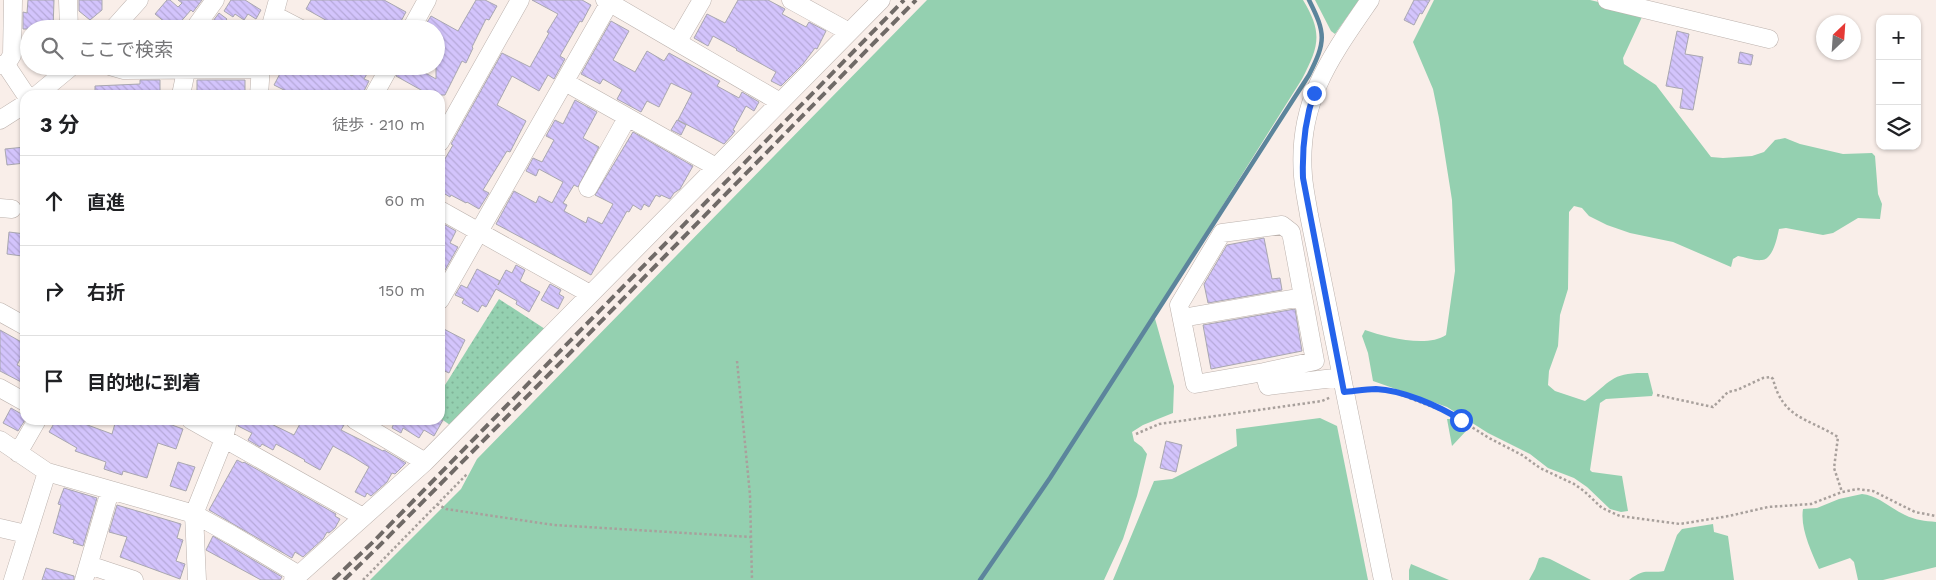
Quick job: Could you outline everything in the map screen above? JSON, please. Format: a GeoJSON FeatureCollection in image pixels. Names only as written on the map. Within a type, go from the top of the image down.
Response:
{"type":"FeatureCollection","features":[{"type":"Feature","properties":{"kind":"street"},"geometry":{"type":"LineString","coordinates":[[13,0],[12,55],[3,65],[22,90]]}},
{"type":"Feature","properties":{"kind":"street"},"geometry":{"type":"LineString","coordinates":[[68,0],[69,20]]}},
{"type":"Feature","properties":{"kind":"street"},"geometry":{"type":"LineString","coordinates":[[121,20],[139,0]]}},
{"type":"Feature","properties":{"kind":"street"},"geometry":{"type":"LineString","coordinates":[[201,20],[215,0]]}},
{"type":"Feature","properties":{"kind":"street"},"geometry":{"type":"LineString","coordinates":[[416,20],[426,0]]}},
{"type":"Feature","properties":{"kind":"street"},"geometry":{"type":"LineString","coordinates":[[445,133],[520,0]]}},
{"type":"Feature","properties":{"kind":"street"},"geometry":{"type":"LineString","coordinates":[[678,41],[702,0]]}},
{"type":"Feature","properties":{"kind":"street"},"geometry":{"type":"LineString","coordinates":[[791,0],[849,32]]}},
{"type":"Feature","properties":{"kind":"street"},"geometry":{"type":"LineString","coordinates":[[0,440],[47,472],[194,514],[232,534],[296,577],[426,462],[881,0]]}},
{"type":"Feature","properties":{"kind":"street"},"geometry":{"type":"LineString","coordinates":[[1370,0],[1332,56],[1319,80],[1307,122],[1303,178],[1383,580]]}},
{"type":"Feature","properties":{"kind":"street"},"geometry":{"type":"LineString","coordinates":[[1607,0],[1769,39]]}},
{"type":"Feature","properties":{"kind":"street"},"geometry":{"type":"LineString","coordinates":[[445,291],[565,82],[609,1],[780,102]]}},
{"type":"Feature","properties":{"kind":"street"},"geometry":{"type":"LineString","coordinates":[[42,90],[61,75]]}},
{"type":"Feature","properties":{"kind":"street"},"geometry":{"type":"LineString","coordinates":[[182,90],[185,75]]}},
{"type":"Feature","properties":{"kind":"street"},"geometry":{"type":"LineString","coordinates":[[259,90],[260,75]]}},
{"type":"Feature","properties":{"kind":"street"},"geometry":{"type":"LineString","coordinates":[[376,90],[381,75]]}},
{"type":"Feature","properties":{"kind":"street"},"geometry":{"type":"LineString","coordinates":[[565,82],[716,167]]}},
{"type":"Feature","properties":{"kind":"street"},"geometry":{"type":"LineString","coordinates":[[0,120],[20,107]]}},
{"type":"Feature","properties":{"kind":"street"},"geometry":{"type":"LineString","coordinates":[[588,188],[627,118]]}},
{"type":"Feature","properties":{"kind":"street"},"geometry":{"type":"LineString","coordinates":[[445,213],[590,294]]}},
{"type":"Feature","properties":{"kind":"street"},"geometry":{"type":"LineString","coordinates":[[1282,225],[1287,228],[1291,232],[1303,297],[1315,361],[1195,384],[1179,305],[1222,232],[1282,225]]}},
{"type":"Feature","properties":{"kind":"street"},"geometry":{"type":"LineString","coordinates":[[1182,318],[1303,297]]}},
{"type":"Feature","properties":{"kind":"street"},"geometry":{"type":"LineString","coordinates":[[0,312],[20,323]]}},
{"type":"Feature","properties":{"kind":"street"},"geometry":{"type":"LineString","coordinates":[[1264,372],[1268,386],[1343,385]]}},
{"type":"Feature","properties":{"kind":"street"},"geometry":{"type":"LineString","coordinates":[[0,388],[20,399]]}},
{"type":"Feature","properties":{"kind":"street"},"geometry":{"type":"LineString","coordinates":[[18,453],[34,425]]}},
{"type":"Feature","properties":{"kind":"street"},"geometry":{"type":"LineString","coordinates":[[200,425],[362,518]]}},
{"type":"Feature","properties":{"kind":"street"},"geometry":{"type":"LineString","coordinates":[[198,580],[194,514],[224,439],[227,425]]}},
{"type":"Feature","properties":{"kind":"street"},"geometry":{"type":"LineString","coordinates":[[370,425],[426,462]]}},
{"type":"Feature","properties":{"kind":"street"},"geometry":{"type":"LineString","coordinates":[[13,580],[47,472]]}},
{"type":"Feature","properties":{"kind":"street"},"geometry":{"type":"LineString","coordinates":[[110,491],[87,573],[134,580]]}},
{"type":"Feature","properties":{"kind":"street"},"geometry":{"type":"LineString","coordinates":[[0,528],[26,534]]}},
{"type":"Feature","properties":{"kind":"path"},"geometry":{"type":"LineString","coordinates":[[737,361],[750,495],[752,580]]}},
{"type":"Feature","properties":{"kind":"path"},"geometry":{"type":"LineString","coordinates":[[1657,395],[1713,407],[1728,392],[1763,378],[1771,377],[1782,402],[1790,411],[1838,437],[1839,441],[1834,468],[1842,492]]}},
{"type":"Feature","properties":{"kind":"path"},"geometry":{"type":"LineString","coordinates":[[1136,434],[1159,424],[1322,400],[1343,385],[1391,391],[1451,414],[1489,438],[1522,455],[1540,468],[1574,484],[1602,508],[1620,516],[1680,524],[1768,507],[1811,504],[1842,492],[1858,489],[1874,492],[1914,512],[1936,516]]}},
{"type":"Feature","properties":{"kind":"path"},"geometry":{"type":"LineString","coordinates":[[363,580],[468,473]]}},
{"type":"Feature","properties":{"kind":"path"},"geometry":{"type":"LineString","coordinates":[[437,504],[446,508],[554,525],[751,537]]}},
{"type":"Feature","properties":{"kind":"green space"},"geometry":{"type":"Polygon","coordinates":[[[927,0],[1303,0],[1314,22],[1316,31],[1315,48],[1302,79],[1154,315],[1174,386],[1173,413],[1143,425],[1132,432],[1134,441],[1147,454],[1137,496],[1123,539],[1104,580],[370,580],[461,489],[477,459],[927,0]]]}},
{"type":"Feature","properties":{"kind":"green space"},"geometry":{"type":"Polygon","coordinates":[[[1315,0],[1359,0],[1335,34],[1331,31],[1315,0]]]}},
{"type":"Feature","properties":{"kind":"green space"},"geometry":{"type":"Polygon","coordinates":[[[1434,0],[1590,0],[1641,12],[1642,17],[1623,58],[1624,64],[1656,85],[1711,157],[1752,156],[1764,152],[1775,140],[1785,138],[1800,144],[1843,154],[1872,153],[1875,156],[1878,194],[1882,204],[1880,219],[1858,218],[1833,233],[1823,235],[1786,228],[1779,229],[1774,248],[1766,259],[1756,260],[1738,256],[1733,259],[1731,267],[1673,242],[1630,233],[1607,225],[1589,216],[1582,208],[1574,206],[1569,212],[1568,289],[1560,315],[1558,346],[1549,371],[1548,385],[1555,391],[1585,401],[1619,376],[1648,373],[1652,396],[1606,399],[1600,403],[1590,470],[1592,472],[1622,476],[1628,511],[1621,512],[1610,509],[1587,487],[1574,478],[1548,468],[1530,454],[1488,433],[1447,407],[1373,381],[1368,353],[1362,336],[1365,330],[1383,336],[1417,341],[1438,339],[1446,335],[1455,271],[1452,200],[1433,89],[1413,42],[1434,0]]]}},
{"type":"Feature","properties":{"kind":"green space"},"geometry":{"type":"Polygon","coordinates":[[[499,299],[545,329],[450,425],[445,422],[445,385],[499,299]]]}},
{"type":"Feature","properties":{"kind":"green space"},"geometry":{"type":"Polygon","coordinates":[[[1320,418],[1337,426],[1368,580],[1113,580],[1154,481],[1172,479],[1237,446],[1236,429],[1320,418]]]}},
{"type":"Feature","properties":{"kind":"green space"},"geometry":{"type":"Polygon","coordinates":[[[1447,419],[1467,430],[1452,446],[1447,419]]]}},
{"type":"Feature","properties":{"kind":"green space"},"geometry":{"type":"Polygon","coordinates":[[[1862,494],[1879,500],[1909,517],[1936,522],[1936,567],[1883,580],[1858,580],[1854,562],[1850,558],[1819,569],[1805,532],[1802,516],[1803,509],[1817,508],[1839,499],[1862,494]]]}},
{"type":"Feature","properties":{"kind":"green space"},"geometry":{"type":"Polygon","coordinates":[[[1713,524],[1714,532],[1728,536],[1734,580],[1629,580],[1643,572],[1664,571],[1677,535],[1682,529],[1713,524]]]}},
{"type":"Feature","properties":{"kind":"green space"},"geometry":{"type":"Polygon","coordinates":[[[1543,557],[1591,580],[1529,580],[1539,558],[1543,557]]]}},
{"type":"Feature","properties":{"kind":"green space"},"geometry":{"type":"Polygon","coordinates":[[[1411,564],[1449,580],[1409,580],[1411,564]]]}},
{"type":"Feature","properties":{"kind":"building"},"geometry":{"type":"Polygon","coordinates":[[[28,0],[54,0],[53,20],[23,20],[23,12],[27,13],[28,0]]]}},
{"type":"Feature","properties":{"kind":"building"},"geometry":{"type":"Polygon","coordinates":[[[79,0],[102,0],[102,10],[90,20],[79,11],[79,0]]]}},
{"type":"Feature","properties":{"kind":"building"},"geometry":{"type":"Polygon","coordinates":[[[167,0],[170,0],[178,7],[182,3],[178,0],[202,0],[193,12],[191,10],[182,20],[162,20],[155,14],[167,0]]]}},
{"type":"Feature","properties":{"kind":"building"},"geometry":{"type":"Polygon","coordinates":[[[231,0],[245,0],[261,10],[256,19],[248,14],[244,20],[235,14],[233,17],[224,11],[231,0]]]}},
{"type":"Feature","properties":{"kind":"building"},"geometry":{"type":"Polygon","coordinates":[[[311,0],[384,0],[406,12],[402,20],[326,20],[306,9],[311,0]]]}},
{"type":"Feature","properties":{"kind":"building"},"geometry":{"type":"Polygon","coordinates":[[[476,0],[485,0],[497,6],[489,20],[486,19],[466,63],[462,61],[445,95],[445,90],[421,90],[396,76],[429,75],[436,79],[436,75],[445,75],[445,24],[458,31],[476,0]]]}},
{"type":"Feature","properties":{"kind":"building"},"geometry":{"type":"Polygon","coordinates":[[[532,0],[582,0],[591,5],[560,56],[565,59],[554,79],[548,75],[539,91],[512,76],[497,105],[526,121],[510,152],[507,151],[483,190],[489,193],[479,209],[467,202],[445,194],[445,159],[453,145],[451,144],[502,53],[530,67],[558,14],[532,0]]]}},
{"type":"Feature","properties":{"kind":"building"},"geometry":{"type":"Polygon","coordinates":[[[738,0],[768,0],[785,9],[782,14],[806,27],[809,22],[826,31],[817,49],[815,48],[803,64],[781,86],[771,81],[776,72],[737,49],[713,36],[708,46],[694,38],[707,14],[725,23],[738,0]]]}},
{"type":"Feature","properties":{"kind":"building"},"geometry":{"type":"Polygon","coordinates":[[[1414,0],[1430,0],[1414,25],[1404,20],[1414,0]]]}},
{"type":"Feature","properties":{"kind":"building"},"geometry":{"type":"Polygon","coordinates":[[[219,13],[227,19],[226,20],[214,20],[219,13]]]}},
{"type":"Feature","properties":{"kind":"building"},"geometry":{"type":"Polygon","coordinates":[[[431,16],[438,20],[429,20],[431,16]]]}},
{"type":"Feature","properties":{"kind":"building"},"geometry":{"type":"Polygon","coordinates":[[[611,21],[629,31],[613,60],[635,72],[647,51],[664,61],[669,53],[720,81],[717,86],[739,98],[742,92],[759,102],[754,111],[746,106],[733,130],[735,131],[724,144],[678,120],[692,93],[671,83],[659,107],[647,101],[641,112],[617,99],[622,90],[603,79],[600,84],[581,74],[611,21]]]}},
{"type":"Feature","properties":{"kind":"building"},"geometry":{"type":"Polygon","coordinates":[[[1677,31],[1689,34],[1685,54],[1703,57],[1693,110],[1680,108],[1683,89],[1666,86],[1677,31]]]}},
{"type":"Feature","properties":{"kind":"building"},"geometry":{"type":"Polygon","coordinates":[[[1740,52],[1753,55],[1751,65],[1738,63],[1740,52]]]}},
{"type":"Feature","properties":{"kind":"building"},"geometry":{"type":"Polygon","coordinates":[[[279,75],[366,75],[364,79],[369,81],[364,90],[284,90],[274,85],[279,75]]]}},
{"type":"Feature","properties":{"kind":"building"},"geometry":{"type":"Polygon","coordinates":[[[140,80],[160,80],[160,90],[95,90],[95,86],[140,84],[140,80]]]}},
{"type":"Feature","properties":{"kind":"building"},"geometry":{"type":"Polygon","coordinates":[[[197,80],[245,80],[245,90],[197,90],[197,80]]]}},
{"type":"Feature","properties":{"kind":"building"},"geometry":{"type":"Polygon","coordinates":[[[575,100],[597,112],[583,138],[599,147],[578,187],[574,185],[563,203],[567,205],[564,211],[586,223],[588,217],[602,224],[613,204],[595,195],[633,132],[693,166],[680,189],[670,199],[656,195],[649,207],[644,204],[641,210],[633,205],[629,212],[627,211],[591,275],[496,224],[514,191],[536,203],[539,196],[552,203],[563,182],[539,169],[536,176],[526,171],[533,158],[542,162],[554,140],[546,136],[555,120],[563,124],[575,100]]]}},
{"type":"Feature","properties":{"kind":"building"},"geometry":{"type":"Polygon","coordinates":[[[677,120],[686,125],[681,135],[671,130],[677,120]]]}},
{"type":"Feature","properties":{"kind":"building"},"geometry":{"type":"Polygon","coordinates":[[[20,148],[20,164],[7,165],[5,149],[20,148]]]}},
{"type":"Feature","properties":{"kind":"building"},"geometry":{"type":"Polygon","coordinates":[[[445,225],[456,231],[450,243],[458,247],[445,270],[445,225]]]}},
{"type":"Feature","properties":{"kind":"building"},"geometry":{"type":"Polygon","coordinates":[[[9,232],[20,233],[20,256],[7,254],[9,232]]]}},
{"type":"Feature","properties":{"kind":"building"},"geometry":{"type":"Polygon","coordinates":[[[1264,238],[1272,279],[1280,278],[1282,290],[1208,303],[1204,284],[1227,245],[1264,238]]]}},
{"type":"Feature","properties":{"kind":"building"},"geometry":{"type":"Polygon","coordinates":[[[516,265],[525,270],[520,281],[540,292],[529,312],[516,304],[517,301],[496,289],[486,307],[482,305],[478,312],[462,303],[464,299],[455,295],[461,285],[467,288],[477,269],[500,281],[498,285],[506,270],[512,273],[516,265]]]}},
{"type":"Feature","properties":{"kind":"building"},"geometry":{"type":"Polygon","coordinates":[[[550,284],[561,290],[559,294],[564,297],[558,309],[541,300],[550,284]]]}},
{"type":"Feature","properties":{"kind":"building"},"geometry":{"type":"Polygon","coordinates":[[[1295,309],[1302,351],[1211,369],[1203,325],[1295,309]]]}},
{"type":"Feature","properties":{"kind":"building"},"geometry":{"type":"Polygon","coordinates":[[[0,330],[20,341],[20,359],[17,365],[20,366],[20,381],[0,371],[0,330]]]}},
{"type":"Feature","properties":{"kind":"building"},"geometry":{"type":"Polygon","coordinates":[[[445,330],[465,340],[449,373],[445,371],[445,330]]]}},
{"type":"Feature","properties":{"kind":"building"},"geometry":{"type":"Polygon","coordinates":[[[11,408],[20,413],[20,425],[22,425],[18,431],[3,423],[11,408]]]}},
{"type":"Feature","properties":{"kind":"building"},"geometry":{"type":"Polygon","coordinates":[[[53,425],[88,425],[112,434],[115,425],[172,425],[183,429],[176,449],[158,443],[147,478],[123,471],[122,475],[104,469],[106,462],[75,451],[77,448],[49,432],[53,425]]]}},
{"type":"Feature","properties":{"kind":"building"},"geometry":{"type":"Polygon","coordinates":[[[273,425],[294,435],[299,425],[344,425],[341,430],[384,450],[406,463],[395,474],[392,473],[387,482],[371,496],[367,493],[365,497],[355,492],[369,467],[353,457],[333,446],[320,470],[276,444],[273,450],[262,444],[260,447],[248,440],[252,433],[238,426],[273,425]]]}},
{"type":"Feature","properties":{"kind":"building"},"geometry":{"type":"Polygon","coordinates":[[[393,425],[440,425],[434,436],[424,430],[419,438],[403,428],[401,433],[392,428],[393,425]]]}},
{"type":"Feature","properties":{"kind":"building"},"geometry":{"type":"Polygon","coordinates":[[[1166,441],[1182,445],[1176,472],[1160,468],[1166,441]]]}},
{"type":"Feature","properties":{"kind":"building"},"geometry":{"type":"Polygon","coordinates":[[[237,460],[244,462],[336,514],[335,516],[340,519],[335,528],[329,533],[327,532],[323,539],[303,557],[295,552],[292,558],[209,510],[237,460]]]}},
{"type":"Feature","properties":{"kind":"building"},"geometry":{"type":"Polygon","coordinates":[[[178,462],[195,467],[186,491],[170,486],[178,462]]]}},
{"type":"Feature","properties":{"kind":"building"},"geometry":{"type":"Polygon","coordinates":[[[64,488],[97,498],[83,546],[73,543],[74,540],[53,533],[61,505],[58,504],[64,488]]]}},
{"type":"Feature","properties":{"kind":"building"},"geometry":{"type":"Polygon","coordinates":[[[117,505],[181,524],[177,538],[183,540],[176,561],[185,564],[180,579],[120,557],[127,537],[109,532],[117,505]]]}},
{"type":"Feature","properties":{"kind":"building"},"geometry":{"type":"Polygon","coordinates":[[[213,536],[282,577],[280,580],[261,580],[206,550],[213,536]]]}},
{"type":"Feature","properties":{"kind":"building"},"geometry":{"type":"Polygon","coordinates":[[[46,568],[74,576],[74,580],[42,580],[46,568]]]}},
{"type":"Feature","properties":{"kind":"waterway"},"geometry":{"type":"LineString","coordinates":[[980,580],[1050,478],[1309,75],[1319,54],[1322,37],[1319,21],[1309,0]]}},
{"type":"Feature","properties":{"kind":"railway"},"geometry":{"type":"LineString","coordinates":[[333,580],[374,541],[904,0]]}},
{"type":"Feature","properties":{"kind":"railway"},"geometry":{"type":"LineString","coordinates":[[344,580],[572,351],[916,0]]}},
{"type":"Feature","properties":{"kind":"route"},"geometry":{"type":"LineString","coordinates":[[1314,93],[1307,122],[1303,178],[1344,392],[1367,389],[1391,391],[1407,395],[1461,420]]}}]}
